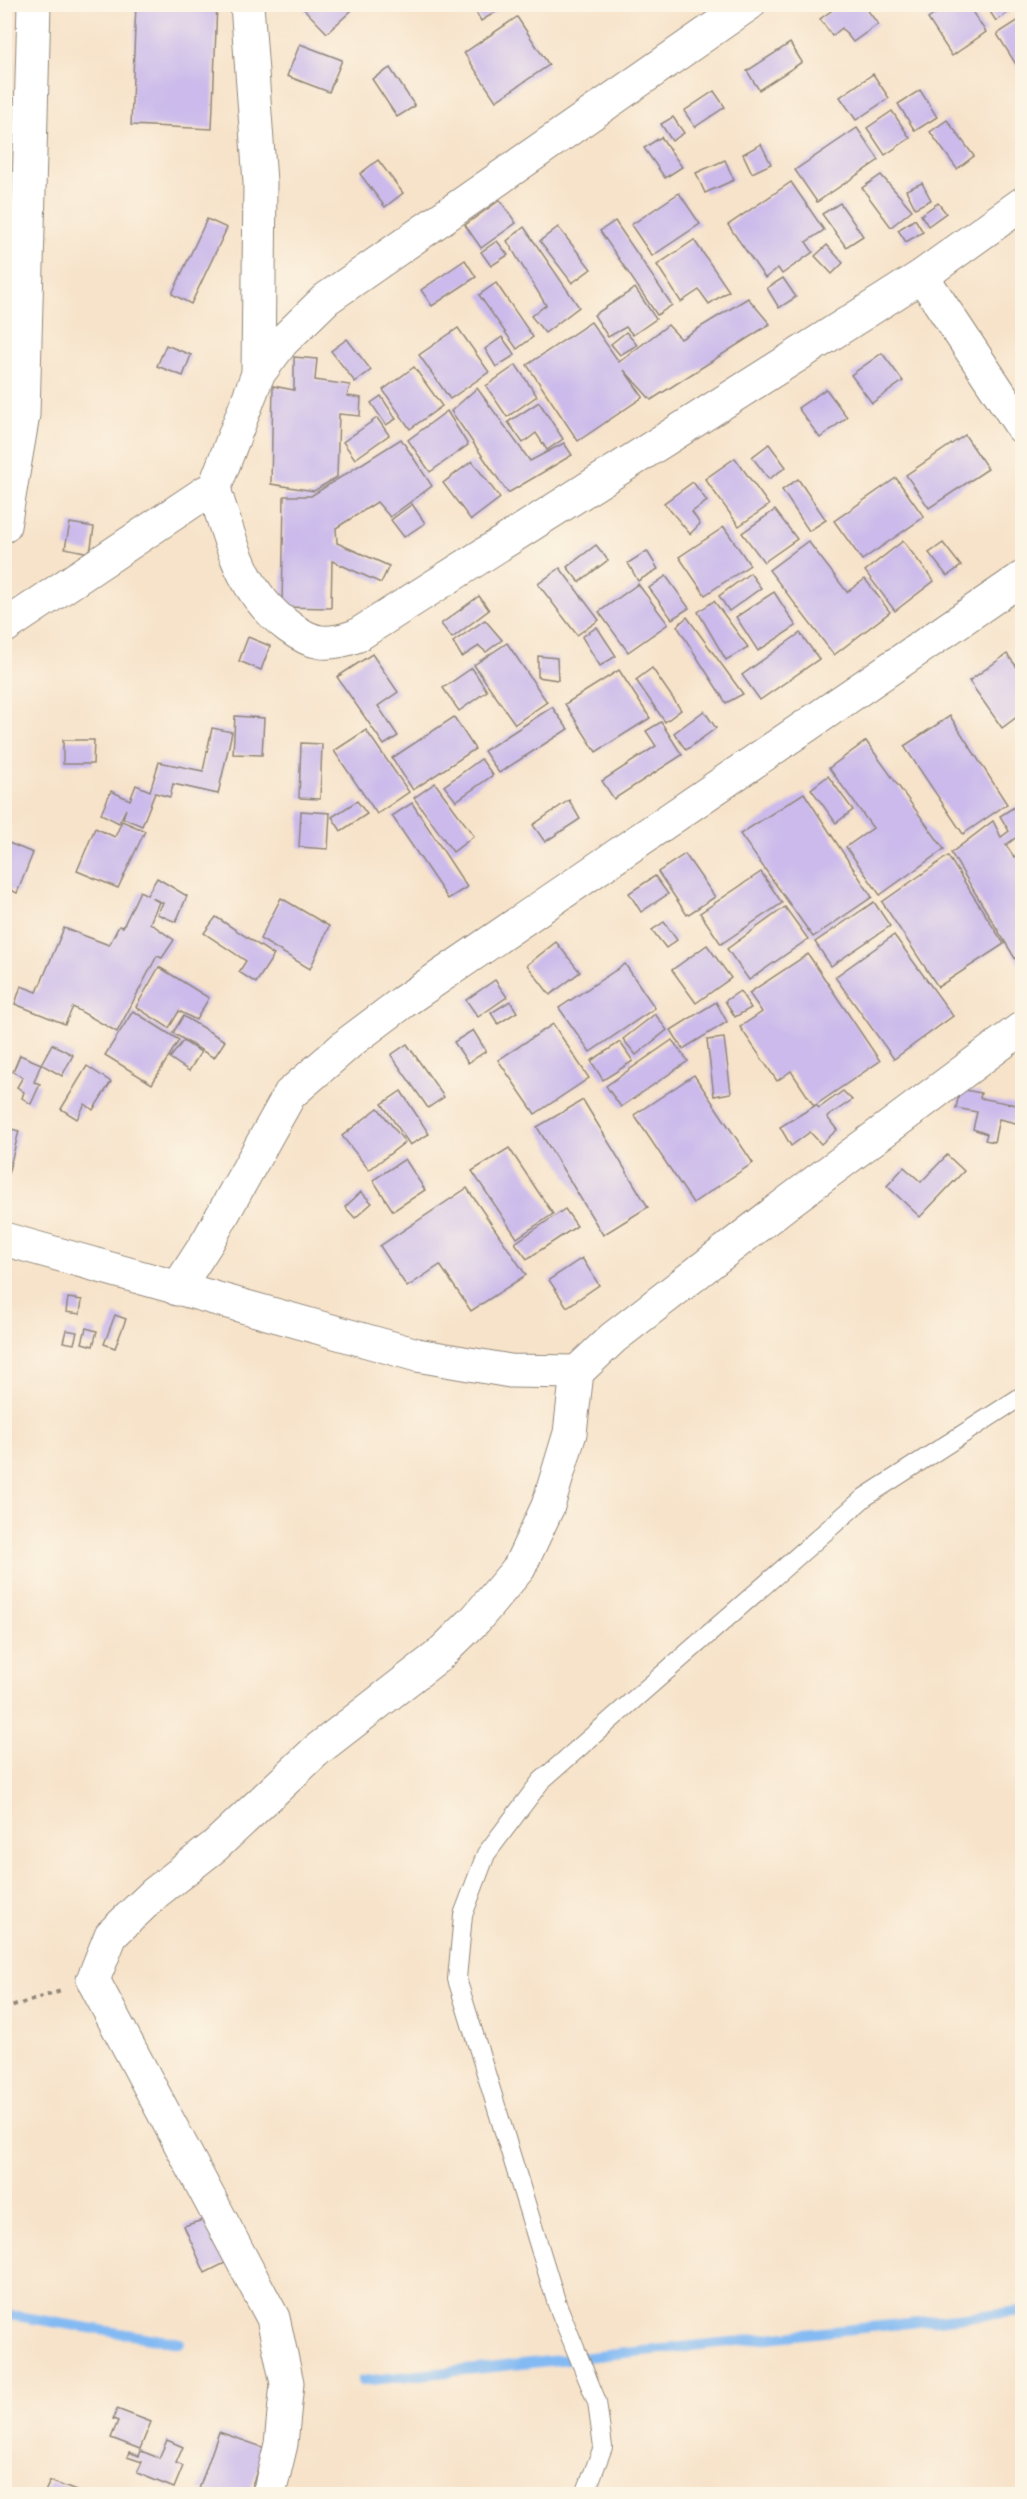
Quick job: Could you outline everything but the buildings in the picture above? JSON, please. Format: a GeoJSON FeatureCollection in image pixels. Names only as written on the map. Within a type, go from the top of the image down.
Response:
{"type":"FeatureCollection","features":[{"type":"Feature","properties":{"kind":"street"},"geometry":{"type":"LineString","coordinates":[[4,526],[23,415],[34,4]]}},
{"type":"Feature","properties":{"kind":"street"},"geometry":{"type":"LineString","coordinates":[[246,4],[260,182],[258,375]]}},
{"type":"Feature","properties":{"kind":"street"},"geometry":{"type":"LineString","coordinates":[[4,627],[214,489],[258,375],[282,342],[326,299],[749,4]]}},
{"type":"Feature","properties":{"kind":"street"},"geometry":{"type":"LineString","coordinates":[[214,489],[238,563],[252,589],[269,612],[312,642],[338,642],[356,636],[922,276],[1023,204]]}},
{"type":"Feature","properties":{"kind":"street"},"geometry":{"type":"LineString","coordinates":[[922,276],[1023,428]]}},
{"type":"Feature","properties":{"kind":"street"},"geometry":{"type":"LineString","coordinates":[[177,1289],[208,1241],[291,1094],[351,1041],[413,995],[1023,578]]}},
{"type":"Feature","properties":{"kind":"street"},"geometry":{"type":"LineString","coordinates":[[269,2494],[280,2444],[287,2383],[273,2318],[93,1980],[111,1935],[154,1893],[215,1846],[317,1750],[437,1658],[476,1620],[519,1568],[548,1506],[567,1444],[577,1372],[613,1338],[782,1207],[1023,1028]]}},
{"type":"Feature","properties":{"kind":"street"},"geometry":{"type":"LineString","coordinates":[[4,1239],[417,1355],[510,1371],[577,1372]]}},
{"type":"Feature","properties":{"kind":"lane"},"geometry":{"type":"LineString","coordinates":[[585,2494],[603,2447],[597,2402],[556,2304],[457,1979],[463,1915],[486,1854],[541,1781],[864,1497],[1023,1396]]}},
{"type":"Feature","properties":{"kind":"path"},"geometry":{"type":"LineString","coordinates":[[4,2010],[93,1980]]}},
{"type":"Feature","properties":{"kind":"waterway"},"geometry":{"type":"LineString","coordinates":[[362,2381],[1022,2311]]}},
{"type":"Feature","properties":{"kind":"waterway"},"geometry":{"type":"LineString","coordinates":[[4,2314],[180,2343]]}}]}
